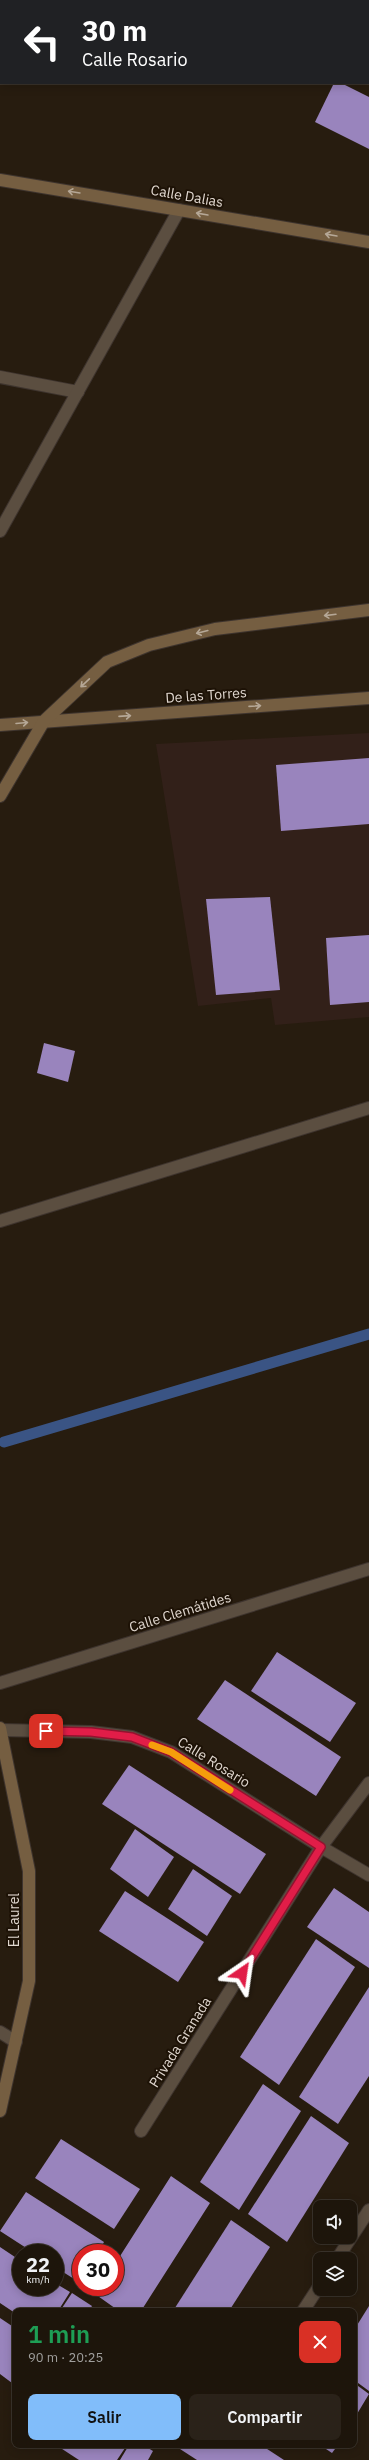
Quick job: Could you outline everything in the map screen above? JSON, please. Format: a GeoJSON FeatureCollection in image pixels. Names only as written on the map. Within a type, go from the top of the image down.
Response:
{"type":"FeatureCollection","features":[{"type":"Feature","properties":{"kind":"street","name":"Calle Dalias"},"geometry":{"type":"LineString","coordinates":[[0,180],[369,242]]}},
{"type":"Feature","properties":{"kind":"street"},"geometry":{"type":"LineString","coordinates":[[0,531],[179,210]]}},
{"type":"Feature","properties":{"kind":"street"},"geometry":{"type":"LineString","coordinates":[[0,377],[78,392]]}},
{"type":"Feature","properties":{"kind":"street"},"geometry":{"type":"LineString","coordinates":[[0,796],[44,721],[107,662],[149,645],[214,629],[369,610]]}},
{"type":"Feature","properties":{"kind":"street","name":"De las Torres"},"geometry":{"type":"LineString","coordinates":[[44,721],[369,698]]}},
{"type":"Feature","properties":{"kind":"street"},"geometry":{"type":"LineString","coordinates":[[0,725],[44,721]]}},
{"type":"Feature","properties":{"kind":"street"},"geometry":{"type":"LineString","coordinates":[[0,1221],[369,1108]]}},
{"type":"Feature","properties":{"kind":"street","name":"Calle Clemátides"},"geometry":{"type":"LineString","coordinates":[[0,1683],[369,1569]]}},
{"type":"Feature","properties":{"kind":"street","name":"Calle Rosario"},"geometry":{"type":"LineString","coordinates":[[0,1729],[91,1732],[132,1737],[171,1752],[321,1847],[369,1875]]}},
{"type":"Feature","properties":{"kind":"street","name":"El Laurel"},"geometry":{"type":"LineString","coordinates":[[0,1729],[28,1872],[29,1981],[0,2111]]}},
{"type":"Feature","properties":{"kind":"street","name":"Privada Granada"},"geometry":{"type":"LineString","coordinates":[[141,2131],[321,1847],[369,1783]]}},
{"type":"Feature","properties":{"kind":"street"},"geometry":{"type":"LineString","coordinates":[[0,2032],[16,2042]]}},
{"type":"Feature","properties":{"kind":"street"},"geometry":{"type":"LineString","coordinates":[[342,2252],[369,2210]]}},
{"type":"Feature","properties":{"kind":"street"},"geometry":{"type":"LineString","coordinates":[[305,2308],[313,2296]]}},
{"type":"Feature","properties":{"kind":"shaded area"},"geometry":{"type":"Polygon","coordinates":[[[369,733],[369,1017],[275,1025],[271,998],[198,1006],[156,744],[369,733]]]}},
{"type":"Feature","properties":{"kind":"building"},"geometry":{"type":"Polygon","coordinates":[[[334,84],[343,84],[369,97],[369,149],[315,122],[334,84]]]}},
{"type":"Feature","properties":{"kind":"building"},"geometry":{"type":"Polygon","coordinates":[[[369,758],[369,824],[281,831],[276,765],[369,758]]]}},
{"type":"Feature","properties":{"kind":"building"},"geometry":{"type":"Polygon","coordinates":[[[270,897],[280,990],[216,995],[206,899],[270,897]]]}},
{"type":"Feature","properties":{"kind":"building"},"geometry":{"type":"Polygon","coordinates":[[[369,935],[369,1002],[330,1005],[326,938],[369,935]]]}},
{"type":"Feature","properties":{"kind":"building"},"geometry":{"type":"Polygon","coordinates":[[[44,1043],[75,1051],[68,1082],[37,1073],[44,1043]]]}},
{"type":"Feature","properties":{"kind":"building"},"geometry":{"type":"Polygon","coordinates":[[[277,1652],[356,1703],[330,1742],[251,1691],[277,1652]]]}},
{"type":"Feature","properties":{"kind":"building"},"geometry":{"type":"Polygon","coordinates":[[[225,1680],[341,1757],[316,1796],[197,1719],[225,1680]]]}},
{"type":"Feature","properties":{"kind":"building"},"geometry":{"type":"Polygon","coordinates":[[[129,1765],[266,1854],[240,1894],[102,1804],[129,1765]]]}},
{"type":"Feature","properties":{"kind":"building"},"geometry":{"type":"Polygon","coordinates":[[[135,1829],[174,1857],[148,1897],[110,1869],[135,1829]]]}},
{"type":"Feature","properties":{"kind":"building"},"geometry":{"type":"Polygon","coordinates":[[[193,1869],[232,1896],[207,1936],[168,1909],[193,1869]]]}},
{"type":"Feature","properties":{"kind":"building"},"geometry":{"type":"Polygon","coordinates":[[[334,1888],[369,1912],[369,1968],[307,1927],[334,1888]]]}},
{"type":"Feature","properties":{"kind":"building"},"geometry":{"type":"Polygon","coordinates":[[[125,1891],[204,1942],[178,1982],[99,1931],[125,1891]]]}},
{"type":"Feature","properties":{"kind":"building"},"geometry":{"type":"Polygon","coordinates":[[[316,1939],[355,1967],[279,2085],[240,2057],[316,1939]]]}},
{"type":"Feature","properties":{"kind":"building"},"geometry":{"type":"Polygon","coordinates":[[[369,1987],[369,2076],[338,2124],[299,2097],[369,1987]]]}},
{"type":"Feature","properties":{"kind":"building"},"geometry":{"type":"Polygon","coordinates":[[[263,2084],[301,2111],[239,2210],[200,2182],[263,2084]]]}},
{"type":"Feature","properties":{"kind":"building"},"geometry":{"type":"Polygon","coordinates":[[[311,2116],[349,2143],[287,2242],[248,2214],[311,2116]]]}},
{"type":"Feature","properties":{"kind":"building"},"geometry":{"type":"Polygon","coordinates":[[[61,2139],[140,2189],[114,2229],[35,2178],[61,2139]]]}},
{"type":"Feature","properties":{"kind":"building"},"geometry":{"type":"Polygon","coordinates":[[[171,2176],[210,2203],[143,2308],[115,2308],[98,2296],[124,2296],[124,2250],[171,2176]]]}},
{"type":"Feature","properties":{"kind":"building"},"geometry":{"type":"Polygon","coordinates":[[[26,2192],[104,2242],[103,2244],[72,2244],[72,2278],[64,2273],[64,2244],[20,2244],[0,2231],[26,2192]]]}},
{"type":"Feature","properties":{"kind":"building"},"geometry":{"type":"Polygon","coordinates":[[[231,2220],[270,2247],[231,2308],[175,2308],[231,2220]]]}},
{"type":"Feature","properties":{"kind":"building"},"geometry":{"type":"Polygon","coordinates":[[[0,2247],[12,2255],[12,2296],[64,2296],[64,2288],[70,2292],[60,2308],[12,2308],[12,2311],[0,2303],[0,2247]]]}},
{"type":"Feature","properties":{"kind":"building"},"geometry":{"type":"Polygon","coordinates":[[[72,2293],[72,2296],[77,2296],[92,2306],[91,2308],[62,2308],[72,2293]]]}},
{"type":"Feature","properties":{"kind":"building"},"geometry":{"type":"Polygon","coordinates":[[[369,2306],[369,2391],[357,2382],[357,2325],[369,2306]]]}},
{"type":"Feature","properties":{"kind":"building"},"geometry":{"type":"Polygon","coordinates":[[[0,2318],[12,2326],[12,2383],[0,2374],[0,2318]]]}},
{"type":"Feature","properties":{"kind":"building"},"geometry":{"type":"Polygon","coordinates":[[[357,2385],[369,2394],[357,2414],[357,2385]]]}},
{"type":"Feature","properties":{"kind":"building"},"geometry":{"type":"Polygon","coordinates":[[[61,2448],[125,2448],[117,2460],[79,2460],[61,2448]]]}},
{"type":"Feature","properties":{"kind":"building"},"geometry":{"type":"Polygon","coordinates":[[[127,2448],[148,2448],[153,2451],[148,2460],[120,2460],[127,2448]]]}},
{"type":"Feature","properties":{"kind":"building"},"geometry":{"type":"Polygon","coordinates":[[[266,2448],[284,2460],[197,2460],[180,2449],[266,2448]]]}},
{"type":"Feature","properties":{"kind":"building"},"geometry":{"type":"Polygon","coordinates":[[[324,2448],[336,2448],[332,2453],[324,2448]]]}},
{"type":"Feature","properties":{"kind":"waterway"},"geometry":{"type":"LineString","coordinates":[[4,1442],[369,1334]]}},
{"type":"Feature","properties":{"kind":"slow traffic"},"geometry":{"type":"LineString","coordinates":[[152,1745],[171,1752],[230,1790]]}},
{"type":"Feature","properties":{"kind":"route"},"geometry":{"type":"LineString","coordinates":[[46,1731],[91,1732],[132,1737],[171,1752],[321,1847],[242,1973]]}}]}
